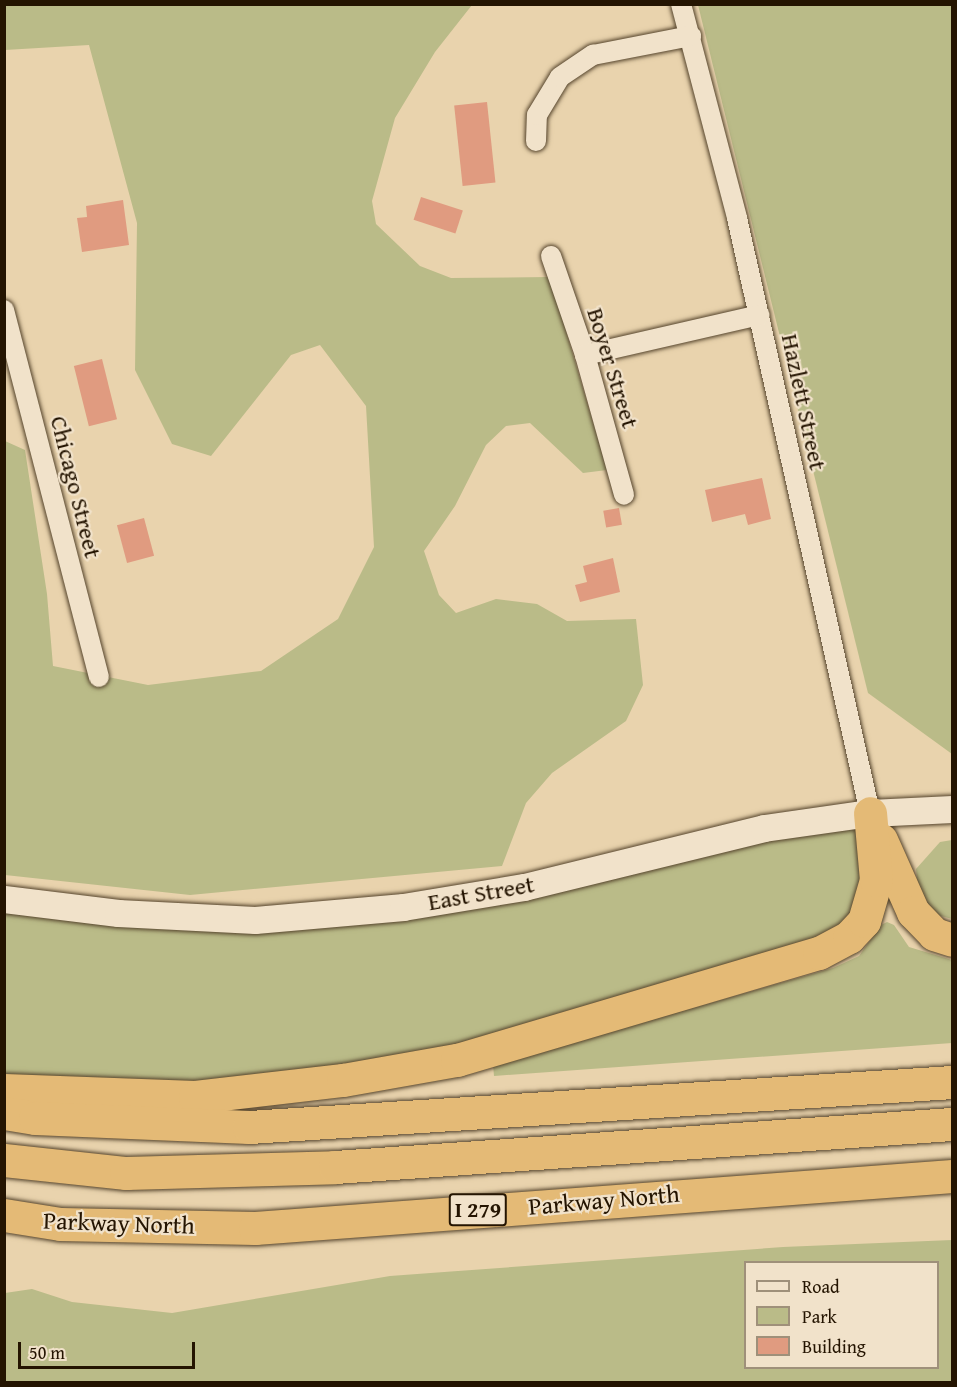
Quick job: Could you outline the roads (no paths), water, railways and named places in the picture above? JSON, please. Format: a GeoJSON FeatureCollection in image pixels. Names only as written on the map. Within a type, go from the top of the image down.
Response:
{"type":"FeatureCollection","features":[{"type":"Feature","properties":{"kind":"highway"},"geometry":{"type":"LineString","coordinates":[[870,813],[913,912],[934,934],[952,940]]}},
{"type":"Feature","properties":{"kind":"highway"},"geometry":{"type":"LineString","coordinates":[[4,1089],[195,1097],[343,1080],[457,1060],[819,953],[849,938],[864,921],[876,880],[870,813]]}},
{"type":"Feature","properties":{"kind":"highway"},"geometry":{"type":"LineString","coordinates":[[4,1113],[35,1118],[249,1127],[952,1082]]}},
{"type":"Feature","properties":{"kind":"highway"},"geometry":{"type":"LineString","coordinates":[[4,1160],[126,1173],[335,1167],[952,1124]]}},
{"type":"Feature","properties":{"kind":"highway","name":"Parkway North"},"geometry":{"type":"LineString","coordinates":[[4,1215],[60,1224],[255,1228],[952,1176]]}},
{"type":"Feature","properties":{"kind":"main road","name":"East Street"},"geometry":{"type":"LineString","coordinates":[[4,899],[118,913],[255,920],[403,907],[524,887],[764,828],[870,813],[952,809]]}},
{"type":"Feature","properties":{"kind":"street","name":"Hazlett Street"},"geometry":{"type":"LineString","coordinates":[[681,4],[759,315],[870,813]]}},
{"type":"Feature","properties":{"kind":"street"},"geometry":{"type":"LineString","coordinates":[[536,141],[537,115],[560,77],[593,55],[690,36]]}},
{"type":"Feature","properties":{"kind":"street","name":"Boyer Street"},"geometry":{"type":"LineString","coordinates":[[551,256],[585,355],[624,495]]}},
{"type":"Feature","properties":{"kind":"street","name":"Chicago Street"},"geometry":{"type":"LineString","coordinates":[[4,310],[99,677]]}},
{"type":"Feature","properties":{"kind":"street"},"geometry":{"type":"LineString","coordinates":[[585,355],[759,315]]}}]}
